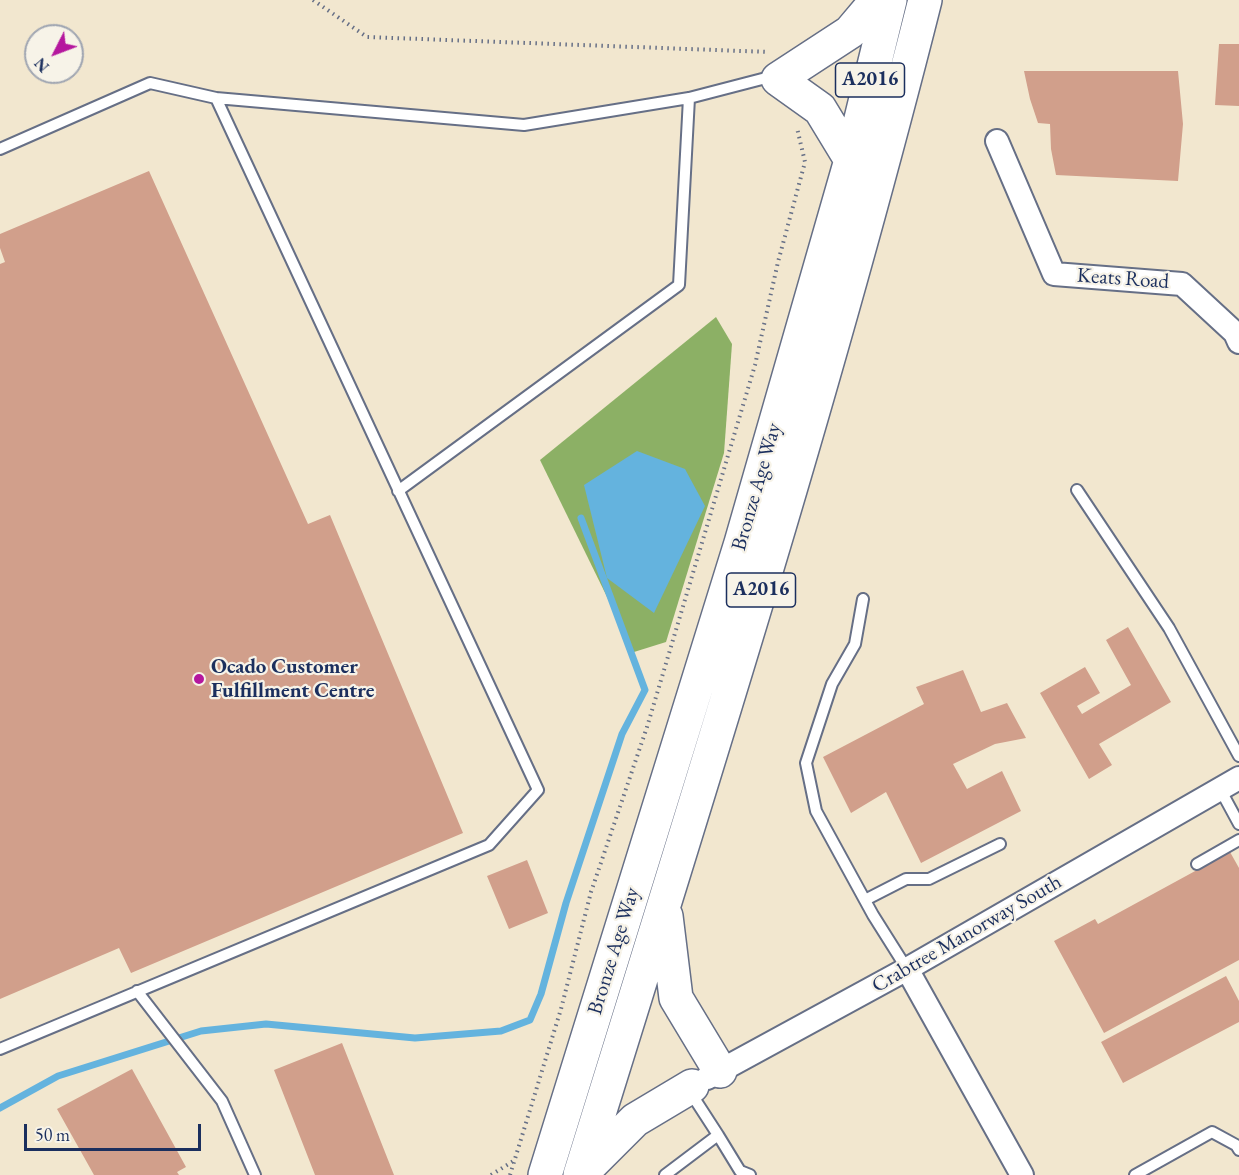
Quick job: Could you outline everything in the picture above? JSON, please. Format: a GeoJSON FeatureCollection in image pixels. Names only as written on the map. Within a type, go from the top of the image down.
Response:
{"type":"FeatureCollection","features":[{"type":"Feature","properties":{"kind":"main road"},"geometry":{"type":"LineString","coordinates":[[851,160],[820,109],[778,65],[850,32],[877,0]]}},
{"type":"Feature","properties":{"kind":"main road","name":"Bronze Age Way"},"geometry":{"type":"LineString","coordinates":[[545,1175],[741,543],[851,160],[890,0]]}},
{"type":"Feature","properties":{"kind":"main road","name":"Bronze Age Way"},"geometry":{"type":"LineString","coordinates":[[580,1175],[775,545],[882,170],[925,0]]}},
{"type":"Feature","properties":{"kind":"main road"},"geometry":{"type":"LineString","coordinates":[[580,1175],[635,1120],[706,1078],[676,998],[665,902]]}},
{"type":"Feature","properties":{"kind":"street","name":"Keats Road"},"geometry":{"type":"LineString","coordinates":[[997,141],[1054,274],[1182,284],[1235,333],[1239,342]]}},
{"type":"Feature","properties":{"kind":"street","name":"Crabtree Manorway South"},"geometry":{"type":"LineString","coordinates":[[706,1078],[907,969],[1230,783]]}},
{"type":"Feature","properties":{"kind":"street"},"geometry":{"type":"LineString","coordinates":[[907,969],[1022,1175]]}},
{"type":"Feature","properties":{"kind":"lane"},"geometry":{"type":"LineString","coordinates":[[0,149],[150,83],[216,98],[524,125],[689,98],[766,78],[778,65]]}},
{"type":"Feature","properties":{"kind":"lane"},"geometry":{"type":"LineString","coordinates":[[0,1049],[489,845],[538,790],[216,98]]}},
{"type":"Feature","properties":{"kind":"lane"},"geometry":{"type":"LineString","coordinates":[[398,491],[679,285],[689,98]]}},
{"type":"Feature","properties":{"kind":"lane"},"geometry":{"type":"LineString","coordinates":[[1077,490],[1169,628],[1239,756]]}},
{"type":"Feature","properties":{"kind":"lane"},"geometry":{"type":"LineString","coordinates":[[863,599],[855,644],[832,684],[806,763],[816,812],[907,969]]}},
{"type":"Feature","properties":{"kind":"lane"},"geometry":{"type":"LineString","coordinates":[[1230,783],[1239,824]]}},
{"type":"Feature","properties":{"kind":"lane"},"geometry":{"type":"LineString","coordinates":[[1197,864],[1239,840]]}},
{"type":"Feature","properties":{"kind":"lane"},"geometry":{"type":"LineString","coordinates":[[865,900],[906,879],[929,879],[1000,844]]}},
{"type":"Feature","properties":{"kind":"lane"},"geometry":{"type":"LineString","coordinates":[[137,992],[222,1101],[255,1175]]}},
{"type":"Feature","properties":{"kind":"lane"},"geometry":{"type":"LineString","coordinates":[[706,1078],[696,1101],[740,1171],[750,1175]]}},
{"type":"Feature","properties":{"kind":"lane"},"geometry":{"type":"LineString","coordinates":[[1135,1175],[1212,1132],[1236,1145],[1239,1150]]}},
{"type":"Feature","properties":{"kind":"lane"},"geometry":{"type":"LineString","coordinates":[[665,1175],[718,1135]]}},
{"type":"Feature","properties":{"kind":"path"},"geometry":{"type":"LineString","coordinates":[[313,0],[367,37],[778,65]]}},
{"type":"Feature","properties":{"kind":"path"},"geometry":{"type":"LineString","coordinates":[[510,1175],[561,1009],[591,892],[647,727],[755,365],[778,262],[805,162],[798,129],[791,120]]}},
{"type":"Feature","properties":{"kind":"path"},"geometry":{"type":"LineString","coordinates":[[491,1175],[515,1160]]}},
{"type":"Feature","properties":{"kind":"green space"},"geometry":{"type":"Polygon","coordinates":[[[716,317],[732,344],[724,453],[666,642],[634,652],[540,460],[716,317]]]}},
{"type":"Feature","properties":{"kind":"water"},"geometry":{"type":"Polygon","coordinates":[[[637,451],[685,469],[705,506],[654,613],[607,578],[584,485],[637,451]]]}},
{"type":"Feature","properties":{"kind":"building"},"geometry":{"type":"Polygon","coordinates":[[[1219,44],[1239,44],[1239,106],[1215,105],[1219,44]]]}},
{"type":"Feature","properties":{"kind":"building"},"geometry":{"type":"Polygon","coordinates":[[[1024,71],[1178,71],[1183,124],[1178,181],[1056,175],[1051,149],[1050,124],[1038,123],[1024,71]]]}},
{"type":"Feature","properties":{"kind":"building","name":"Ocado Customer Fulfillment Centre"},"geometry":{"type":"Polygon","coordinates":[[[149,171],[308,524],[330,515],[463,833],[131,973],[119,948],[0,999],[0,264],[5,262],[0,248],[0,234],[149,171]]]}},
{"type":"Feature","properties":{"kind":"building"},"geometry":{"type":"Polygon","coordinates":[[[1128,627],[1171,702],[1099,744],[1112,765],[1089,779],[1040,693],[1085,667],[1100,693],[1077,706],[1082,714],[1131,685],[1106,640],[1128,627]]]}},
{"type":"Feature","properties":{"kind":"building"},"geometry":{"type":"Polygon","coordinates":[[[963,670],[981,712],[1007,703],[1026,738],[995,744],[953,764],[967,789],[1002,771],[1021,811],[921,863],[886,792],[851,813],[823,757],[924,704],[916,687],[963,670]]]}},
{"type":"Feature","properties":{"kind":"building"},"geometry":{"type":"Polygon","coordinates":[[[1230,852],[1239,868],[1239,960],[1104,1033],[1054,941],[1095,919],[1098,924],[1230,852]]]}},
{"type":"Feature","properties":{"kind":"building"},"geometry":{"type":"Polygon","coordinates":[[[527,860],[548,913],[509,929],[487,876],[527,860]]]}},
{"type":"Feature","properties":{"kind":"building"},"geometry":{"type":"Polygon","coordinates":[[[1226,976],[1239,1001],[1239,1022],[1123,1083],[1101,1042],[1226,976]]]}},
{"type":"Feature","properties":{"kind":"building"},"geometry":{"type":"Polygon","coordinates":[[[342,1043],[394,1175],[315,1175],[274,1070],[342,1043]]]}},
{"type":"Feature","properties":{"kind":"building"},"geometry":{"type":"Polygon","coordinates":[[[132,1069],[186,1167],[177,1172],[179,1175],[94,1175],[57,1109],[132,1069]]]}},
{"type":"Feature","properties":{"kind":"waterway"},"geometry":{"type":"LineString","coordinates":[[0,1108],[58,1076],[201,1031],[266,1024],[415,1038],[501,1031],[530,1020],[541,994],[566,903],[622,734],[645,690],[581,518]]}},
{"type":"Feature","properties":{"kind":"place","name":"Ocado Customer Fulfillment Centre"},"geometry":{"type":"Point","coordinates":[199,679]}}]}
